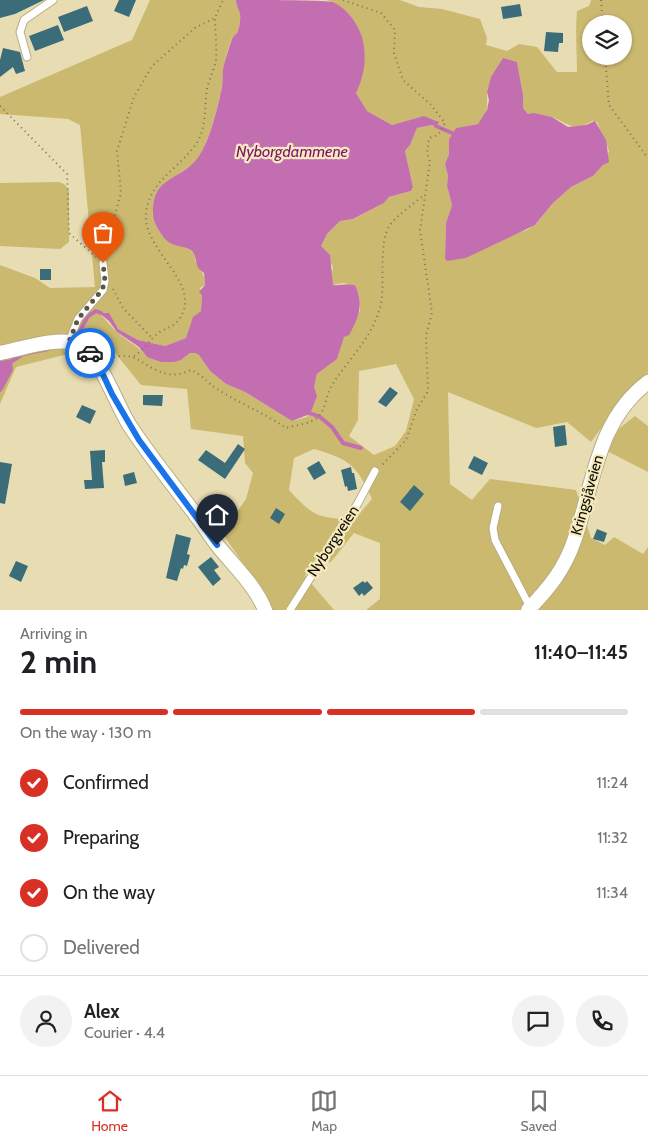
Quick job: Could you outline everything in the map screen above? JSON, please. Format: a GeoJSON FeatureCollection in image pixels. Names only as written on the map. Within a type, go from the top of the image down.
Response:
{"type":"FeatureCollection","features":[{"type":"Feature","properties":{"kind":"street"},"geometry":{"type":"LineString","coordinates":[[0,353],[45,344],[69,342],[84,348],[98,364],[128,424],[150,456],[217,545],[252,587],[265,610]]}},
{"type":"Feature","properties":{"kind":"street","name":"Kringsjåveien"},"geometry":{"type":"LineString","coordinates":[[529,609],[548,590],[568,557],[575,540],[594,465],[606,435],[622,408],[639,388],[648,382]]}},
{"type":"Feature","properties":{"kind":"lane"},"geometry":{"type":"LineString","coordinates":[[27,58],[20,32],[24,20],[53,0]]}},
{"type":"Feature","properties":{"kind":"lane"},"geometry":{"type":"LineString","coordinates":[[69,342],[78,319],[100,294],[105,281],[103,263]]}},
{"type":"Feature","properties":{"kind":"lane","name":"Nyborgveien"},"geometry":{"type":"LineString","coordinates":[[290,610],[358,503],[375,472]]}},
{"type":"Feature","properties":{"kind":"lane"},"geometry":{"type":"LineString","coordinates":[[498,506],[493,528],[494,540],[529,609]]}},
{"type":"Feature","properties":{"kind":"path"},"geometry":{"type":"LineString","coordinates":[[134,356],[156,334],[178,322],[186,304],[182,286],[154,245],[146,229],[146,212],[151,194],[164,176],[182,162],[197,143],[205,120],[207,88],[216,61],[215,18],[223,0]]}},
{"type":"Feature","properties":{"kind":"path"},"geometry":{"type":"LineString","coordinates":[[343,0],[381,13],[395,30],[394,53],[404,80],[431,105],[445,123],[438,134],[429,138],[427,153],[430,162],[420,230],[432,313],[426,335],[428,391],[417,408],[406,440],[375,472]]}},
{"type":"Feature","properties":{"kind":"path"},"geometry":{"type":"LineString","coordinates":[[601,0],[602,15]]}},
{"type":"Feature","properties":{"kind":"path"},"geometry":{"type":"LineString","coordinates":[[103,263],[121,193],[117,151],[134,97],[152,66],[195,28],[215,18]]}},
{"type":"Feature","properties":{"kind":"path"},"geometry":{"type":"LineString","coordinates":[[606,65],[609,105],[648,158]]}},
{"type":"Feature","properties":{"kind":"path"},"geometry":{"type":"LineString","coordinates":[[0,106],[67,174],[69,234],[103,263]]}},
{"type":"Feature","properties":{"kind":"path"},"geometry":{"type":"LineString","coordinates":[[98,364],[120,355],[134,356],[145,365],[168,374],[179,374],[191,370],[202,375],[216,388],[268,415],[286,428],[316,419],[320,414],[331,386],[362,346],[381,304],[385,237],[390,225],[425,194]]}},
{"type":"Feature","properties":{"kind":"path"},"geometry":{"type":"LineString","coordinates":[[105,281],[111,286],[124,308],[152,340]]}},
{"type":"Feature","properties":{"kind":"shaded area"},"geometry":{"type":"Polygon","coordinates":[[[150,0],[236,0],[240,12],[239,26],[237,33],[232,38],[223,67],[222,86],[207,140],[200,155],[194,162],[161,187],[154,202],[153,217],[161,234],[170,241],[194,253],[196,262],[202,271],[205,285],[200,288],[202,295],[201,311],[194,317],[186,338],[165,346],[138,340],[118,329],[106,312],[98,312],[118,333],[140,349],[147,357],[181,360],[190,353],[195,353],[199,355],[210,371],[226,384],[245,392],[292,421],[307,417],[317,374],[337,359],[344,336],[360,311],[359,295],[355,285],[343,283],[333,285],[331,279],[333,267],[321,246],[327,234],[340,221],[354,219],[384,203],[389,197],[411,191],[413,187],[405,151],[410,145],[417,128],[432,125],[436,120],[418,118],[392,125],[367,111],[356,93],[333,2],[326,0],[400,0],[419,7],[442,9],[480,19],[487,38],[486,45],[507,51],[519,44],[537,47],[557,72],[577,72],[577,11],[589,6],[591,0],[648,0],[648,373],[618,405],[591,442],[567,422],[536,428],[448,392],[450,484],[472,500],[490,479],[576,490],[591,538],[605,545],[614,537],[643,554],[648,547],[648,610],[366,610],[380,599],[380,543],[354,533],[331,562],[315,560],[305,576],[334,610],[268,610],[259,586],[222,533],[246,499],[253,473],[245,463],[243,436],[191,429],[187,389],[141,385],[108,344],[16,367],[0,404],[0,265],[35,278],[50,288],[95,287],[80,125],[68,119],[0,114],[0,97],[132,40],[150,0]],[[517,62],[491,77],[487,91],[487,109],[482,120],[478,124],[456,128],[449,139],[449,154],[445,164],[448,176],[447,186],[452,205],[446,223],[445,258],[466,258],[506,237],[527,230],[537,223],[553,203],[571,187],[593,176],[603,165],[609,151],[597,122],[592,121],[575,127],[552,117],[528,114],[523,108],[523,95],[517,62]],[[396,364],[359,371],[358,420],[349,436],[374,455],[395,446],[406,431],[414,399],[396,364]],[[314,449],[294,458],[289,490],[305,506],[317,514],[324,517],[354,520],[372,499],[362,478],[344,460],[314,449]]]}},
{"type":"Feature","properties":{"kind":"shaded area"},"geometry":{"type":"Polygon","coordinates":[[[59,182],[64,184],[69,190],[69,242],[60,249],[0,246],[0,183],[59,182]]]}},
{"type":"Feature","properties":{"kind":"shaded area"},"geometry":{"type":"Polygon","coordinates":[[[635,416],[648,426],[648,472],[607,451],[611,435],[635,416]]]}},
{"type":"Feature","properties":{"kind":"water","name":"Nyborgdammene"},"geometry":{"type":"Polygon","coordinates":[[[236,0],[326,1],[333,2],[343,8],[351,16],[362,37],[364,65],[356,93],[367,111],[392,125],[424,116],[439,122],[436,126],[417,128],[410,145],[405,151],[413,187],[411,191],[389,197],[384,203],[353,219],[340,221],[327,234],[321,246],[330,255],[333,285],[355,285],[360,304],[355,322],[349,335],[344,337],[337,359],[317,374],[314,387],[317,396],[310,414],[292,421],[245,392],[226,384],[210,371],[199,355],[195,353],[190,353],[181,360],[174,362],[161,362],[147,357],[139,347],[117,332],[109,321],[98,312],[109,313],[118,329],[138,340],[165,346],[186,338],[193,317],[201,311],[202,295],[199,292],[205,285],[204,273],[198,268],[192,251],[170,243],[162,234],[153,218],[154,202],[157,192],[162,185],[192,164],[207,141],[222,87],[224,64],[233,36],[237,33],[239,27],[240,12],[236,0]]]}},
{"type":"Feature","properties":{"kind":"water"},"geometry":{"type":"Polygon","coordinates":[[[503,58],[517,62],[523,95],[523,108],[528,114],[534,113],[552,117],[568,127],[586,125],[595,121],[606,140],[609,162],[603,165],[593,176],[571,187],[553,203],[535,225],[466,258],[447,261],[445,258],[446,223],[452,205],[447,186],[448,176],[445,164],[449,154],[449,139],[456,128],[478,124],[487,110],[489,100],[487,92],[491,77],[503,58]]]}},
{"type":"Feature","properties":{"kind":"water"},"geometry":{"type":"Polygon","coordinates":[[[0,361],[12,361],[13,370],[0,392],[0,361]]]}},
{"type":"Feature","properties":{"kind":"building"},"geometry":{"type":"Polygon","coordinates":[[[0,0],[44,0],[15,14],[0,18],[0,0]]]}},
{"type":"Feature","properties":{"kind":"building"},"geometry":{"type":"Polygon","coordinates":[[[119,0],[136,0],[129,17],[114,11],[119,0]]]}},
{"type":"Feature","properties":{"kind":"building"},"geometry":{"type":"Polygon","coordinates":[[[520,4],[522,16],[503,19],[501,7],[520,4]]]}},
{"type":"Feature","properties":{"kind":"building"},"geometry":{"type":"Polygon","coordinates":[[[87,6],[93,21],[64,32],[58,17],[87,6]]]}},
{"type":"Feature","properties":{"kind":"building"},"geometry":{"type":"Polygon","coordinates":[[[58,25],[64,40],[35,51],[29,36],[58,25]]]}},
{"type":"Feature","properties":{"kind":"building"},"geometry":{"type":"Polygon","coordinates":[[[546,32],[563,33],[563,43],[559,43],[558,52],[544,51],[546,32]]]}},
{"type":"Feature","properties":{"kind":"building"},"geometry":{"type":"Polygon","coordinates":[[[3,48],[20,52],[25,71],[16,74],[13,67],[0,77],[0,60],[3,48]]]}},
{"type":"Feature","properties":{"kind":"building"},"geometry":{"type":"Polygon","coordinates":[[[40,269],[51,269],[51,280],[40,280],[40,269]]]}},
{"type":"Feature","properties":{"kind":"building"},"geometry":{"type":"Polygon","coordinates":[[[390,387],[398,393],[386,407],[378,402],[390,387]]]}},
{"type":"Feature","properties":{"kind":"building"},"geometry":{"type":"Polygon","coordinates":[[[143,395],[163,395],[162,406],[143,405],[143,395]]]}},
{"type":"Feature","properties":{"kind":"building"},"geometry":{"type":"Polygon","coordinates":[[[82,405],[96,411],[90,424],[76,417],[82,405]]]}},
{"type":"Feature","properties":{"kind":"building"},"geometry":{"type":"Polygon","coordinates":[[[565,425],[567,445],[555,447],[553,427],[565,425]]]}},
{"type":"Feature","properties":{"kind":"building"},"geometry":{"type":"Polygon","coordinates":[[[238,444],[245,449],[225,479],[198,460],[206,450],[225,463],[238,444]]]}},
{"type":"Feature","properties":{"kind":"building"},"geometry":{"type":"Polygon","coordinates":[[[105,450],[105,462],[102,462],[104,488],[85,489],[84,480],[92,480],[90,451],[105,450]]]}},
{"type":"Feature","properties":{"kind":"building"},"geometry":{"type":"Polygon","coordinates":[[[474,456],[488,463],[482,475],[468,468],[474,456]]]}},
{"type":"Feature","properties":{"kind":"building"},"geometry":{"type":"Polygon","coordinates":[[[319,461],[326,473],[314,480],[307,468],[319,461]]]}},
{"type":"Feature","properties":{"kind":"building"},"geometry":{"type":"Polygon","coordinates":[[[0,462],[12,464],[5,504],[0,503],[0,462]]]}},
{"type":"Feature","properties":{"kind":"building"},"geometry":{"type":"Polygon","coordinates":[[[351,467],[357,489],[348,491],[347,486],[345,487],[341,470],[351,467]]]}},
{"type":"Feature","properties":{"kind":"building"},"geometry":{"type":"Polygon","coordinates":[[[134,472],[137,483],[125,486],[123,475],[134,472]]]}},
{"type":"Feature","properties":{"kind":"building"},"geometry":{"type":"Polygon","coordinates":[[[414,485],[424,494],[410,511],[400,502],[414,485]]]}},
{"type":"Feature","properties":{"kind":"building"},"geometry":{"type":"Polygon","coordinates":[[[276,508],[285,514],[279,524],[270,518],[276,508]]]}},
{"type":"Feature","properties":{"kind":"building"},"geometry":{"type":"Polygon","coordinates":[[[597,529],[607,533],[604,542],[593,539],[597,529]]]}},
{"type":"Feature","properties":{"kind":"building"},"geometry":{"type":"Polygon","coordinates":[[[176,534],[191,538],[187,554],[190,555],[187,566],[184,565],[183,569],[181,568],[177,581],[166,578],[176,534]]]}},
{"type":"Feature","properties":{"kind":"building"},"geometry":{"type":"Polygon","coordinates":[[[211,557],[219,567],[214,570],[221,579],[213,586],[198,567],[211,557]]]}},
{"type":"Feature","properties":{"kind":"building"},"geometry":{"type":"Polygon","coordinates":[[[16,561],[28,566],[21,582],[9,576],[16,561]]]}},
{"type":"Feature","properties":{"kind":"building"},"geometry":{"type":"Polygon","coordinates":[[[363,581],[365,583],[367,581],[373,588],[364,596],[362,593],[359,596],[353,588],[363,581]]]}},
{"type":"Feature","properties":{"kind":"waterway"},"geometry":{"type":"LineString","coordinates":[[436,126],[452,133]]}},
{"type":"Feature","properties":{"kind":"waterway"},"geometry":{"type":"LineString","coordinates":[[77,336],[88,316],[96,311],[101,313]]}},
{"type":"Feature","properties":{"kind":"waterway"},"geometry":{"type":"LineString","coordinates":[[0,364],[12,361],[23,354],[48,349]]}},
{"type":"Feature","properties":{"kind":"waterway"},"geometry":{"type":"LineString","coordinates":[[307,412],[320,417],[332,427],[343,443],[361,448]]}},
{"type":"Feature","properties":{"kind":"way so far"},"geometry":{"type":"LineString","coordinates":[[90,353],[79,344],[69,342],[73,327],[78,319],[100,294],[104,286],[103,263]]}},
{"type":"Feature","properties":{"kind":"route"},"geometry":{"type":"LineString","coordinates":[[90,353],[98,364],[128,424],[217,545]]}}]}
